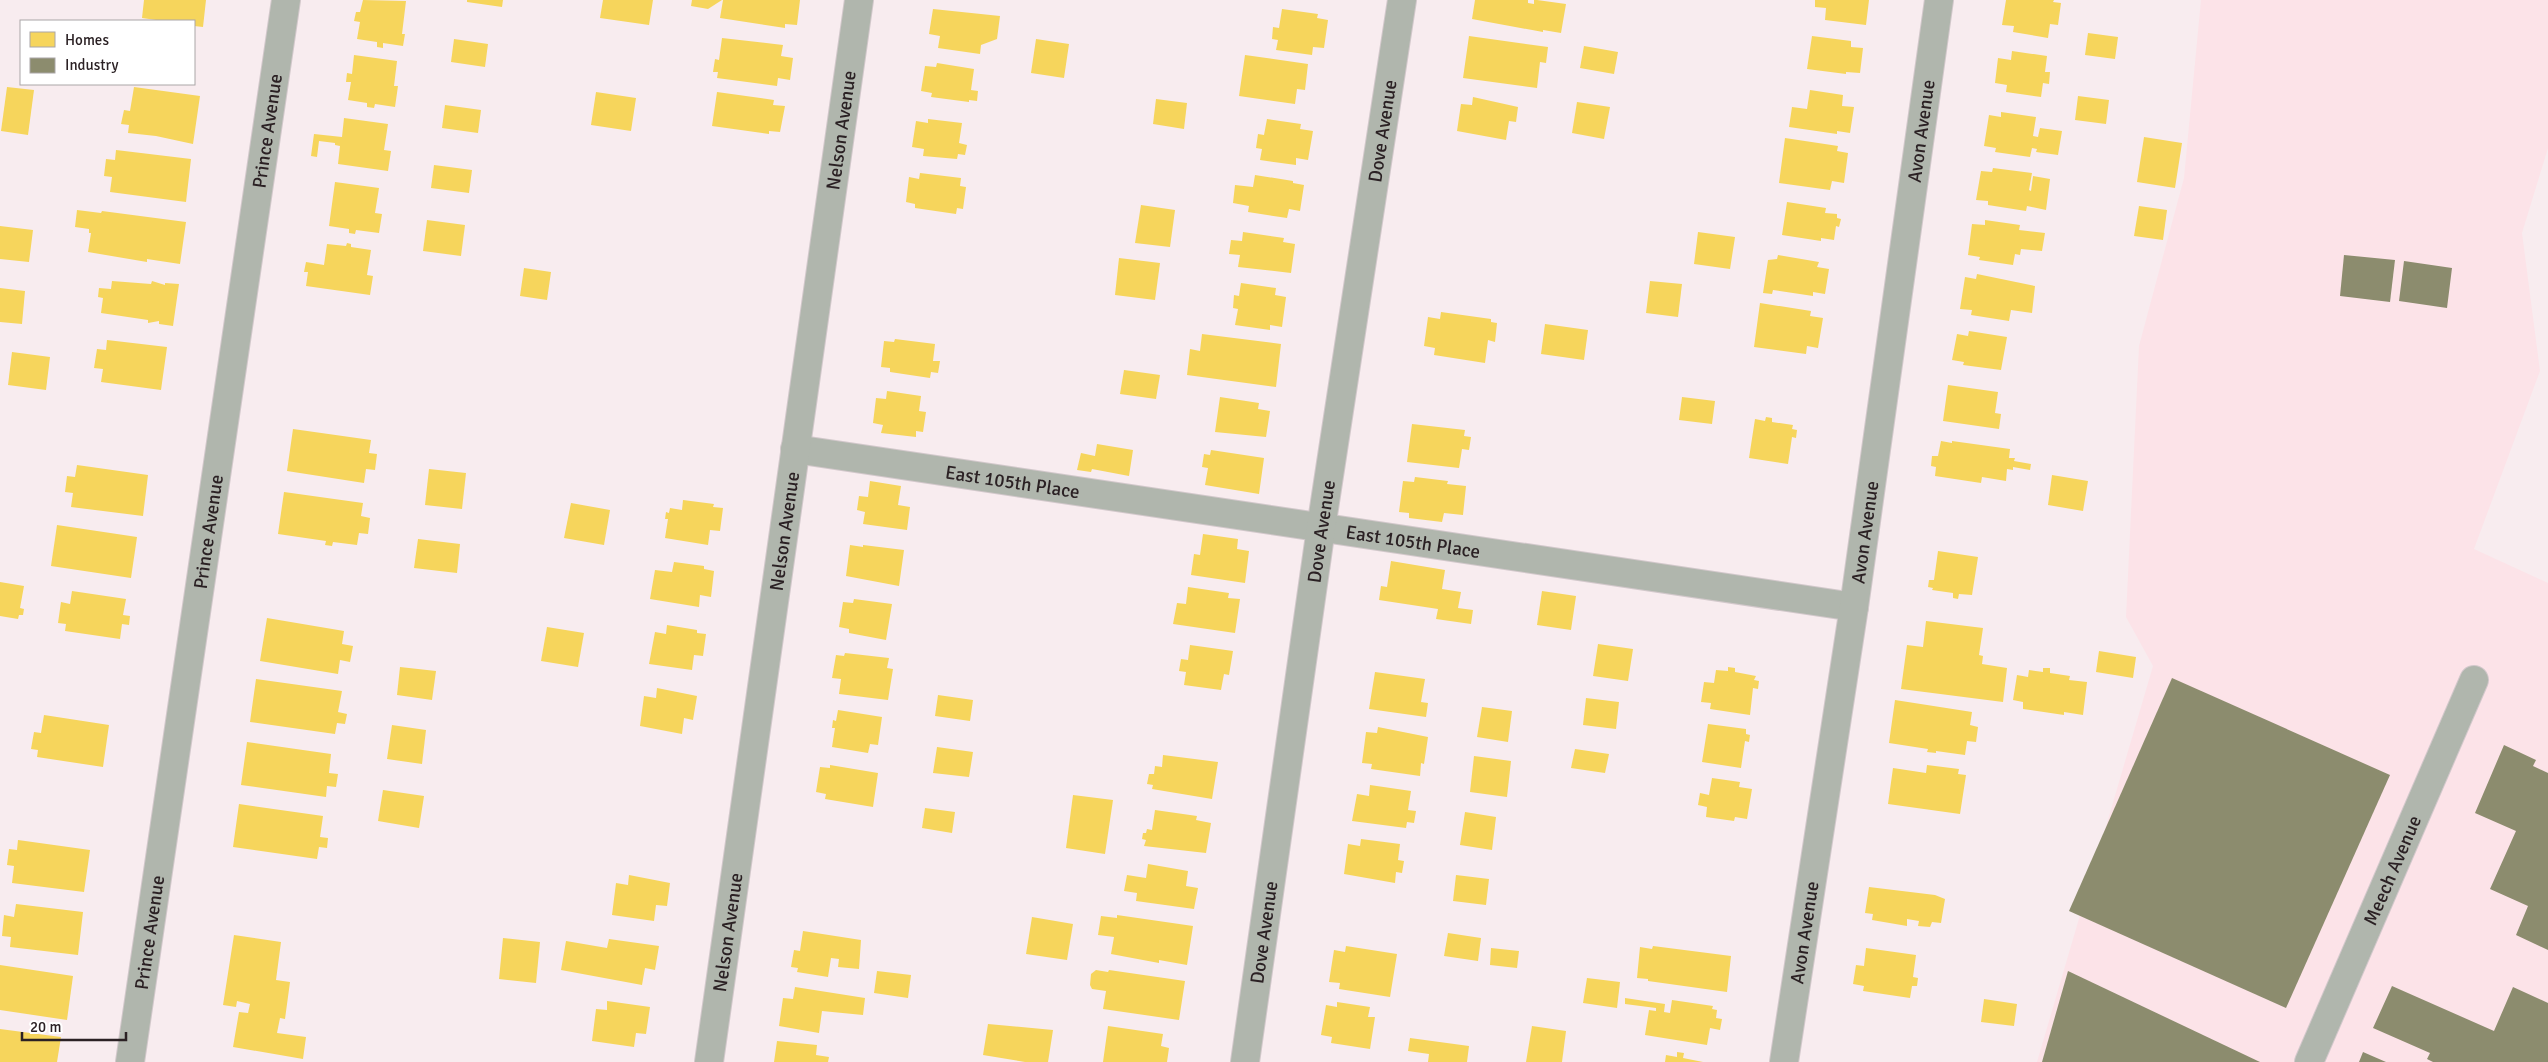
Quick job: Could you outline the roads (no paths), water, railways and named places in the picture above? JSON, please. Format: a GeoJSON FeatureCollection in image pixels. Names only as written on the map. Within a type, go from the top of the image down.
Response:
{"type":"FeatureCollection","features":[{"type":"Feature","properties":{"kind":"street","name":"Prince Avenue"},"geometry":{"type":"LineString","coordinates":[[130,1062],[286,0]]}},
{"type":"Feature","properties":{"kind":"street","name":"Nelson Avenue"},"geometry":{"type":"LineString","coordinates":[[709,1062],[858,0]]}},
{"type":"Feature","properties":{"kind":"street","name":"Dove Avenue"},"geometry":{"type":"LineString","coordinates":[[1245,1062],[1321,528],[1402,0]]}},
{"type":"Feature","properties":{"kind":"street","name":"Avon Avenue"},"geometry":{"type":"LineString","coordinates":[[1784,1062],[1854,607],[1939,0]]}},
{"type":"Feature","properties":{"kind":"street","name":"East 105th Place"},"geometry":{"type":"LineString","coordinates":[[795,449],[1854,607]]}},
{"type":"Feature","properties":{"kind":"street","name":"Meech Avenue"},"geometry":{"type":"LineString","coordinates":[[2310,1062],[2474,680]]}}]}
